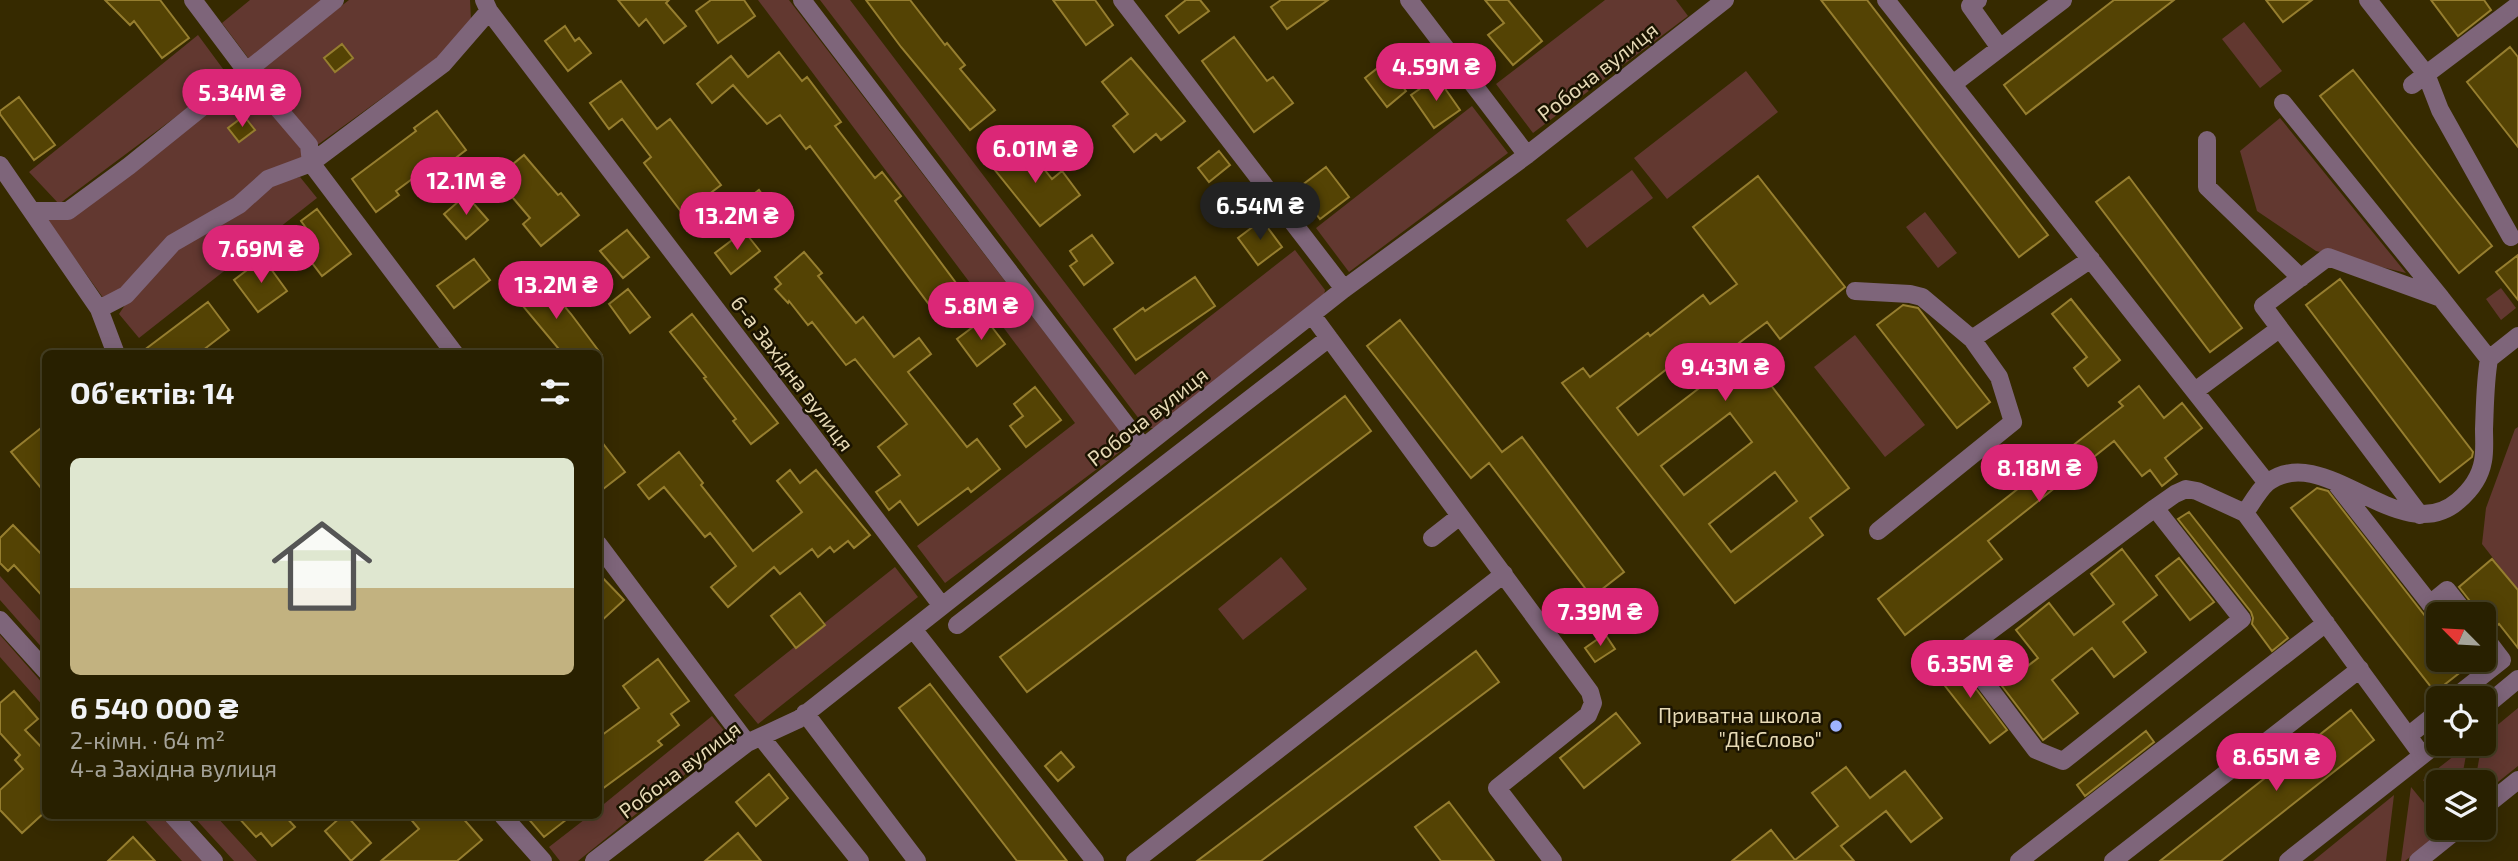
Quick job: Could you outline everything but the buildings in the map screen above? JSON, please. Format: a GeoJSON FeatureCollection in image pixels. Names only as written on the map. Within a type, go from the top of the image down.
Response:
{"type":"FeatureCollection","features":[{"type":"Feature","properties":{"kind":"street"},"geometry":{"type":"LineString","coordinates":[[193,0],[247,72],[309,145],[311,163],[452,350]]}},
{"type":"Feature","properties":{"kind":"street"},"geometry":{"type":"LineString","coordinates":[[32,211],[68,211],[335,0]]}},
{"type":"Feature","properties":{"kind":"street"},"geometry":{"type":"LineString","coordinates":[[802,0],[1143,447]]}},
{"type":"Feature","properties":{"kind":"street"},"geometry":{"type":"LineString","coordinates":[[1122,0],[1345,289]]}},
{"type":"Feature","properties":{"kind":"street"},"geometry":{"type":"LineString","coordinates":[[1409,0],[1527,155]]}},
{"type":"Feature","properties":{"kind":"street"},"geometry":{"type":"LineString","coordinates":[[1886,0],[2267,483]]}},
{"type":"Feature","properties":{"kind":"street"},"geometry":{"type":"LineString","coordinates":[[1978,0],[1970,6],[2000,48]]}},
{"type":"Feature","properties":{"kind":"street"},"geometry":{"type":"LineString","coordinates":[[1953,84],[2063,0]]}},
{"type":"Feature","properties":{"kind":"street"},"geometry":{"type":"LineString","coordinates":[[2368,0],[2440,110],[2511,237]]}},
{"type":"Feature","properties":{"kind":"street","name":"Робоча вулиця"},"geometry":{"type":"LineString","coordinates":[[594,861],[754,740],[788,725],[805,713],[1345,289],[1527,155],[1715,3]]}},
{"type":"Feature","properties":{"kind":"street"},"geometry":{"type":"LineString","coordinates":[[2419,80],[2518,5]]}},
{"type":"Feature","properties":{"kind":"street"},"geometry":{"type":"LineString","coordinates":[[99,309],[126,295],[173,243],[239,205],[268,179],[311,163],[443,64],[487,6]]}},
{"type":"Feature","properties":{"kind":"street","name":"6-а Західна вулиця"},"geometry":{"type":"LineString","coordinates":[[487,6],[942,606]]}},
{"type":"Feature","properties":{"kind":"street"},"geometry":{"type":"LineString","coordinates":[[2283,103],[2489,359]]}},
{"type":"Feature","properties":{"kind":"street"},"geometry":{"type":"LineString","coordinates":[[2207,140],[2207,187],[2301,278]]}},
{"type":"Feature","properties":{"kind":"street"},"geometry":{"type":"LineString","coordinates":[[0,165],[99,309],[114,350]]}},
{"type":"Feature","properties":{"kind":"street"},"geometry":{"type":"LineString","coordinates":[[2420,515],[2263,306],[2328,257],[2441,298]]}},
{"type":"Feature","properties":{"kind":"street"},"geometry":{"type":"LineString","coordinates":[[1972,339],[2091,259]]}},
{"type":"Feature","properties":{"kind":"street"},"geometry":{"type":"LineString","coordinates":[[1855,291],[1922,297],[1972,339],[1999,377],[2013,422],[1878,531]]}},
{"type":"Feature","properties":{"kind":"street"},"geometry":{"type":"LineString","coordinates":[[1312,315],[1590,692],[1593,703],[1588,715],[1497,788],[1553,861]]}},
{"type":"Feature","properties":{"kind":"street"},"geometry":{"type":"LineString","coordinates":[[2195,391],[2279,329]]}},
{"type":"Feature","properties":{"kind":"street"},"geometry":{"type":"LineString","coordinates":[[2245,513],[2267,483],[2286,475],[2311,474],[2401,510],[2433,515],[2446,510],[2474,486],[2483,461],[2485,384],[2489,359],[2518,336]]}},
{"type":"Feature","properties":{"kind":"street"},"geometry":{"type":"LineString","coordinates":[[957,625],[1329,338]]}},
{"type":"Feature","properties":{"kind":"street"},"geometry":{"type":"LineString","coordinates":[[2335,482],[2429,602]]}},
{"type":"Feature","properties":{"kind":"street"},"geometry":{"type":"LineString","coordinates":[[2155,508],[2242,619],[2063,761],[2036,750],[1962,652],[2155,508],[2186,489],[2197,491],[2245,513],[2422,755]]}},
{"type":"Feature","properties":{"kind":"street"},"geometry":{"type":"LineString","coordinates":[[1432,538],[1460,516]]}},
{"type":"Feature","properties":{"kind":"street"},"geometry":{"type":"LineString","coordinates":[[602,549],[754,740],[860,861]]}},
{"type":"Feature","properties":{"kind":"street"},"geometry":{"type":"LineString","coordinates":[[1135,861],[1504,574]]}},
{"type":"Feature","properties":{"kind":"street"},"geometry":{"type":"LineString","coordinates":[[2439,602],[2447,590],[2456,602]]}},
{"type":"Feature","properties":{"kind":"street"},"geometry":{"type":"LineString","coordinates":[[0,620],[42,667]]}},
{"type":"Feature","properties":{"kind":"street"},"geometry":{"type":"LineString","coordinates":[[2019,861],[2326,623]]}},
{"type":"Feature","properties":{"kind":"street"},"geometry":{"type":"LineString","coordinates":[[913,629],[1095,861]]}},
{"type":"Feature","properties":{"kind":"street"},"geometry":{"type":"LineString","coordinates":[[2113,861],[2360,669]]}},
{"type":"Feature","properties":{"kind":"street"},"geometry":{"type":"LineString","coordinates":[[2463,686],[2474,672]]}},
{"type":"Feature","properties":{"kind":"street"},"geometry":{"type":"LineString","coordinates":[[2482,672],[2499,694]]}},
{"type":"Feature","properties":{"kind":"street"},"geometry":{"type":"LineString","coordinates":[[2496,697],[2518,679]]}},
{"type":"Feature","properties":{"kind":"street"},"geometry":{"type":"LineString","coordinates":[[805,713],[917,861]]}},
{"type":"Feature","properties":{"kind":"street"},"geometry":{"type":"LineString","coordinates":[[2408,736],[2426,722]]}},
{"type":"Feature","properties":{"kind":"street"},"geometry":{"type":"LineString","coordinates":[[2288,861],[2426,752]]}},
{"type":"Feature","properties":{"kind":"street"},"geometry":{"type":"LineString","coordinates":[[2496,798],[2518,780]]}},
{"type":"Feature","properties":{"kind":"street"},"geometry":{"type":"LineString","coordinates":[[176,819],[214,861]]}},
{"type":"Feature","properties":{"kind":"street"},"geometry":{"type":"LineString","coordinates":[[506,819],[542,861]]}},
{"type":"Feature","properties":{"kind":"street"},"geometry":{"type":"LineString","coordinates":[[2418,861],[2444,840]]}},
{"type":"Feature","properties":{"kind":"shaded area"},"geometry":{"type":"Polygon","coordinates":[[[250,0],[323,0],[249,59],[222,23],[250,0]]]}},
{"type":"Feature","properties":{"kind":"shaded area"},"geometry":{"type":"Polygon","coordinates":[[[349,0],[470,0],[471,20],[440,56],[316,146],[258,71],[349,0]]]}},
{"type":"Feature","properties":{"kind":"shaded area"},"geometry":{"type":"Polygon","coordinates":[[[758,0],[789,0],[1124,436],[1121,451],[945,583],[917,546],[1075,423],[758,0]]]}},
{"type":"Feature","properties":{"kind":"shaded area"},"geometry":{"type":"Polygon","coordinates":[[[820,0],[850,0],[1135,375],[1295,250],[1325,290],[1323,300],[1158,428],[1146,428],[820,0]]]}},
{"type":"Feature","properties":{"kind":"shaded area"},"geometry":{"type":"Polygon","coordinates":[[[1605,0],[1676,0],[1688,16],[1533,133],[1496,84],[1605,0]]]}},
{"type":"Feature","properties":{"kind":"shaded area"},"geometry":{"type":"Polygon","coordinates":[[[2244,22],[2282,71],[2260,88],[2222,39],[2244,22]]]}},
{"type":"Feature","properties":{"kind":"shaded area"},"geometry":{"type":"Polygon","coordinates":[[[198,35],[229,77],[59,204],[29,172],[198,35]]]}},
{"type":"Feature","properties":{"kind":"shaded area"},"geometry":{"type":"Polygon","coordinates":[[[1746,71],[1778,112],[1667,199],[1634,158],[1746,71]]]}},
{"type":"Feature","properties":{"kind":"shaded area"},"geometry":{"type":"Polygon","coordinates":[[[246,80],[300,146],[303,159],[123,289],[104,299],[45,217],[246,80]]]}},
{"type":"Feature","properties":{"kind":"shaded area"},"geometry":{"type":"Polygon","coordinates":[[[1472,106],[1508,153],[1349,272],[1316,228],[1472,106]]]}},
{"type":"Feature","properties":{"kind":"shaded area"},"geometry":{"type":"Polygon","coordinates":[[[2280,118],[2406,273],[2316,251],[2257,211],[2240,151],[2280,118]]]}},
{"type":"Feature","properties":{"kind":"shaded area"},"geometry":{"type":"Polygon","coordinates":[[[1632,170],[1653,198],[1587,248],[1566,220],[1632,170]]]}},
{"type":"Feature","properties":{"kind":"shaded area"},"geometry":{"type":"Polygon","coordinates":[[[300,177],[317,198],[139,338],[119,314],[178,246],[273,184],[300,177]]]}},
{"type":"Feature","properties":{"kind":"shaded area"},"geometry":{"type":"Polygon","coordinates":[[[1925,212],[1957,253],[1938,268],[1906,227],[1925,212]]]}},
{"type":"Feature","properties":{"kind":"shaded area"},"geometry":{"type":"Polygon","coordinates":[[[2501,288],[2516,308],[2501,320],[2486,299],[2501,288]]]}},
{"type":"Feature","properties":{"kind":"shaded area"},"geometry":{"type":"Polygon","coordinates":[[[1855,335],[1925,425],[1885,457],[1814,367],[1855,335]]]}},
{"type":"Feature","properties":{"kind":"shaded area"},"geometry":{"type":"Polygon","coordinates":[[[2518,427],[2518,590],[2482,544],[2486,508],[2518,427]]]}},
{"type":"Feature","properties":{"kind":"shaded area"},"geometry":{"type":"Polygon","coordinates":[[[1281,557],[1307,589],[1243,640],[1218,609],[1281,557]]]}},
{"type":"Feature","properties":{"kind":"shaded area"},"geometry":{"type":"Polygon","coordinates":[[[895,567],[918,597],[758,724],[734,695],[895,567]]]}},
{"type":"Feature","properties":{"kind":"shaded area"},"geometry":{"type":"Polygon","coordinates":[[[0,576],[42,623],[42,648],[0,600],[0,576]]]}},
{"type":"Feature","properties":{"kind":"shaded area"},"geometry":{"type":"Polygon","coordinates":[[[0,635],[42,683],[42,705],[0,657],[0,635]]]}},
{"type":"Feature","properties":{"kind":"shaded area"},"geometry":{"type":"Polygon","coordinates":[[[2518,708],[2518,766],[2496,784],[2496,770],[2477,770],[2480,756],[2496,756],[2496,726],[2518,708]]]}},
{"type":"Feature","properties":{"kind":"shaded area"},"geometry":{"type":"Polygon","coordinates":[[[712,716],[730,738],[578,861],[560,861],[549,847],[585,819],[602,819],[602,806],[712,716]]]}},
{"type":"Feature","properties":{"kind":"shaded area"},"geometry":{"type":"Polygon","coordinates":[[[2454,756],[2466,756],[2463,770],[2436,770],[2454,756]]]}},
{"type":"Feature","properties":{"kind":"shaded area"},"geometry":{"type":"Polygon","coordinates":[[[2411,787],[2426,805],[2426,840],[2431,840],[2405,861],[2401,861],[2411,787]]]}},
{"type":"Feature","properties":{"kind":"shaded area"},"geometry":{"type":"Polygon","coordinates":[[[2394,795],[2386,861],[2313,861],[2394,795]]]}},
{"type":"Feature","properties":{"kind":"shaded area"},"geometry":{"type":"Polygon","coordinates":[[[144,819],[164,819],[202,861],[182,861],[144,819]]]}},
{"type":"Feature","properties":{"kind":"shaded area"},"geometry":{"type":"Polygon","coordinates":[[[196,819],[219,819],[257,861],[234,861],[196,819]]]}},
{"type":"Feature","properties":{"kind":"place","name":"Приватна школа \"ДієСлово\""},"geometry":{"type":"Point","coordinates":[1836,726]}}]}
